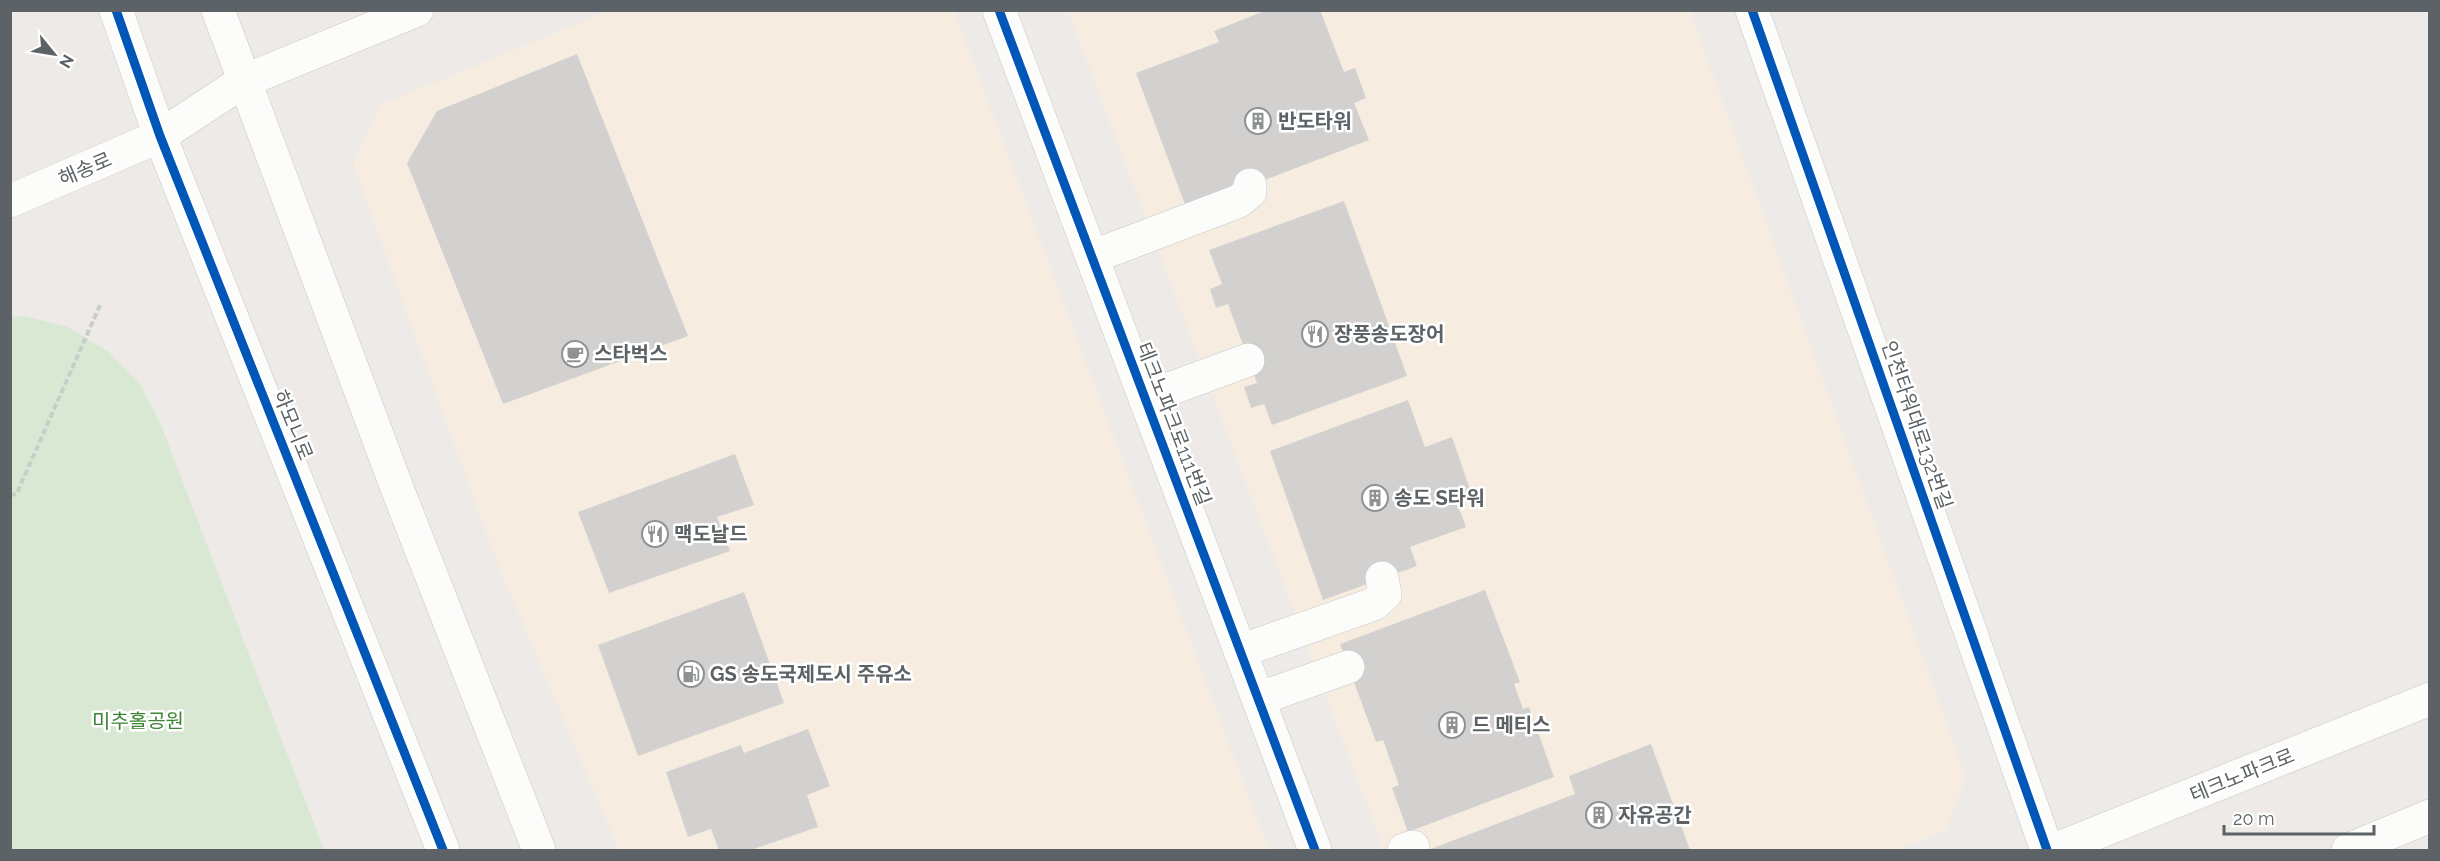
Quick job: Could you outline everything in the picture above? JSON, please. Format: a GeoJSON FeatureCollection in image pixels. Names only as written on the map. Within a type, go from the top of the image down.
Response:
{"type":"FeatureCollection","features":[{"type":"Feature","properties":{"kind":"street","name":"하모니로"},"geometry":{"type":"LineString","coordinates":[[116,10],[160,136],[442,850]]}},
{"type":"Feature","properties":{"kind":"street"},"geometry":{"type":"LineString","coordinates":[[218,10],[397,488],[539,850]]}},
{"type":"Feature","properties":{"kind":"street","name":"해송로"},"geometry":{"type":"LineString","coordinates":[[10,201],[160,136],[244,81],[417,10]]}},
{"type":"Feature","properties":{"kind":"street","name":"테크노파크로111번길"},"geometry":{"type":"LineString","coordinates":[[999,10],[1315,850]]}},
{"type":"Feature","properties":{"kind":"street","name":"인천타워대로132번길"},"geometry":{"type":"LineString","coordinates":[[1752,10],[2047,850]]}},
{"type":"Feature","properties":{"kind":"street"},"geometry":{"type":"LineString","coordinates":[[1092,257],[1239,201],[1250,192],[1250,185]]}},
{"type":"Feature","properties":{"kind":"street"},"geometry":{"type":"LineString","coordinates":[[1145,398],[1248,360]]}},
{"type":"Feature","properties":{"kind":"street"},"geometry":{"type":"LineString","coordinates":[[1240,651],[1374,604],[1385,594],[1382,578]]}},
{"type":"Feature","properties":{"kind":"street"},"geometry":{"type":"LineString","coordinates":[[1258,699],[1348,667]]}},
{"type":"Feature","properties":{"kind":"street","name":"테크노파크로"},"geometry":{"type":"LineString","coordinates":[[2054,850],[2430,699]]}},
{"type":"Feature","properties":{"kind":"street"},"geometry":{"type":"LineString","coordinates":[[2348,850],[2410,831]]}},
{"type":"Feature","properties":{"kind":"path"},"geometry":{"type":"LineString","coordinates":[[10,496],[17,494],[101,303]]}},
{"type":"Feature","properties":{"kind":"shaded area"},"geometry":{"type":"Polygon","coordinates":[[[608,11],[954,11],[1269,850],[619,850],[498,565],[353,164],[380,105],[608,11]]]}},
{"type":"Feature","properties":{"kind":"shaded area"},"geometry":{"type":"Polygon","coordinates":[[[1068,11],[1690,11],[1966,777],[1946,831],[1896,850],[1384,850],[1068,11]]]}},
{"type":"Feature","properties":{"kind":"green space","name":"미추홀공원"},"geometry":{"type":"Polygon","coordinates":[[[23,316],[68,327],[107,351],[140,384],[161,425],[324,850],[11,850],[10,317],[23,316]]]}},
{"type":"Feature","properties":{"kind":"building","name":"반도타워"},"geometry":{"type":"Polygon","coordinates":[[[1267,10],[1320,10],[1344,72],[1355,68],[1366,98],[1354,103],[1369,140],[1187,210],[1136,73],[1219,42],[1214,31],[1267,10]]]}},
{"type":"Feature","properties":{"kind":"building"},"geometry":{"type":"Polygon","coordinates":[[[577,54],[688,336],[503,404],[407,163],[437,111],[577,54]]]}},
{"type":"Feature","properties":{"kind":"building","name":"장풍송도장어"},"geometry":{"type":"Polygon","coordinates":[[[1344,201],[1407,376],[1272,425],[1264,404],[1251,408],[1244,387],[1257,383],[1228,304],[1216,308],[1210,289],[1222,284],[1209,250],[1344,201]]]}},
{"type":"Feature","properties":{"kind":"building","name":"송도 S타워"},"geometry":{"type":"Polygon","coordinates":[[[1408,400],[1425,447],[1452,437],[1472,495],[1456,500],[1466,527],[1410,547],[1417,566],[1323,600],[1270,451],[1408,400]]]}},
{"type":"Feature","properties":{"kind":"building","name":"맥도날드"},"geometry":{"type":"Polygon","coordinates":[[[735,454],[754,505],[717,517],[730,551],[609,593],[578,512],[735,454]]]}},
{"type":"Feature","properties":{"kind":"building","name":"드 메티스"},"geometry":{"type":"Polygon","coordinates":[[[1485,590],[1520,682],[1514,684],[1523,709],[1529,707],[1554,777],[1408,832],[1392,788],[1399,785],[1383,740],[1376,742],[1340,644],[1485,590]]]}},
{"type":"Feature","properties":{"kind":"building","name":"GS 송도국제도시 주유소"},"geometry":{"type":"Polygon","coordinates":[[[744,592],[784,703],[638,756],[598,645],[744,592]]]}},
{"type":"Feature","properties":{"kind":"building"},"geometry":{"type":"Polygon","coordinates":[[[808,729],[830,786],[807,795],[818,827],[751,850],[719,850],[711,829],[688,837],[666,772],[741,745],[744,753],[808,729]]]}},
{"type":"Feature","properties":{"kind":"building","name":"자유공간"},"geometry":{"type":"Polygon","coordinates":[[[1651,744],[1690,850],[1428,850],[1575,794],[1569,776],[1651,744]]]}},
{"type":"Feature","properties":{"kind":"cycle path"},"geometry":{"type":"LineString","coordinates":[[116,10],[160,136],[443,850]]}},
{"type":"Feature","properties":{"kind":"cycle path"},"geometry":{"type":"LineString","coordinates":[[999,10],[1315,850]]}},
{"type":"Feature","properties":{"kind":"cycle path"},"geometry":{"type":"LineString","coordinates":[[1752,10],[2047,850]]}},
{"type":"Feature","properties":{"kind":"place","name":"반도타워"},"geometry":{"type":"Point","coordinates":[1258,121]}},
{"type":"Feature","properties":{"kind":"place","name":"장풍송도장어"},"geometry":{"type":"Point","coordinates":[1315,334]}},
{"type":"Feature","properties":{"kind":"place","name":"스타벅스"},"geometry":{"type":"Point","coordinates":[575,354]}},
{"type":"Feature","properties":{"kind":"place","name":"송도 S타워"},"geometry":{"type":"Point","coordinates":[1375,498]}},
{"type":"Feature","properties":{"kind":"place","name":"맥도날드"},"geometry":{"type":"Point","coordinates":[655,534]}},
{"type":"Feature","properties":{"kind":"place","name":"GS 송도국제도시 주유소"},"geometry":{"type":"Point","coordinates":[691,674]}},
{"type":"Feature","properties":{"kind":"place","name":"드 메티스"},"geometry":{"type":"Point","coordinates":[1452,725]}},
{"type":"Feature","properties":{"kind":"place","name":"자유공간"},"geometry":{"type":"Point","coordinates":[1599,815]}}]}
